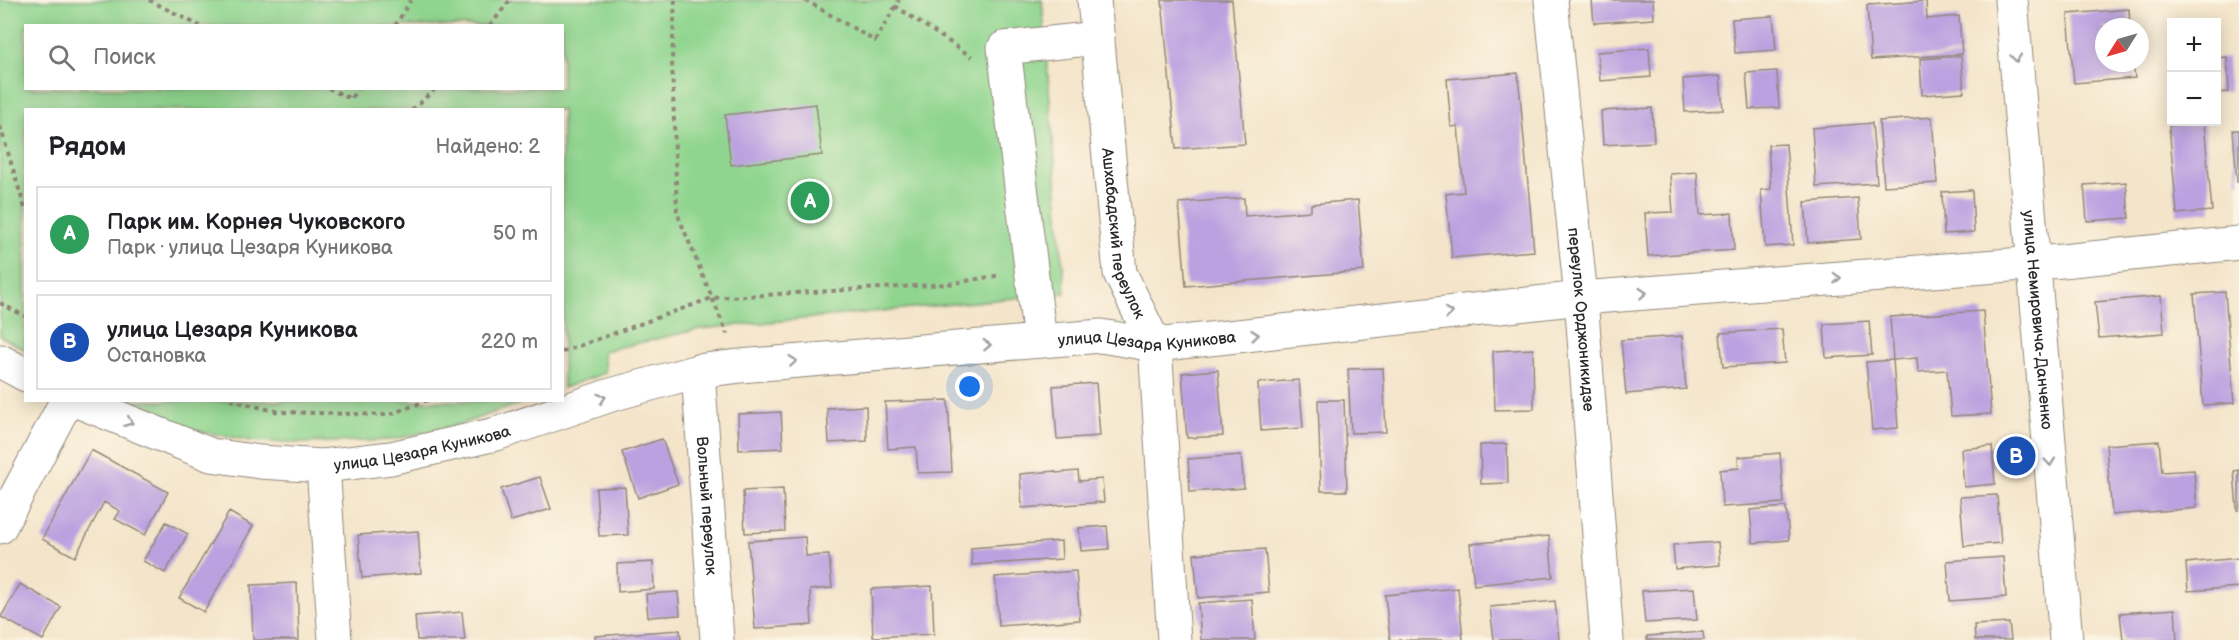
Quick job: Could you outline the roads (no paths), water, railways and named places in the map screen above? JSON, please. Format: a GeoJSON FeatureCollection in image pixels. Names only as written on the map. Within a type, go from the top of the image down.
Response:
{"type":"FeatureCollection","features":[{"type":"Feature","properties":{"kind":"street","name":"Ашхабадский переулок"},"geometry":{"type":"LineString","coordinates":[[1094,0],[1120,273],[1155,345],[1174,640]]}},
{"type":"Feature","properties":{"kind":"street","name":"переулок Орджоникидзе"},"geometry":{"type":"LineString","coordinates":[[1551,0],[1581,298],[1607,640]]}},
{"type":"Feature","properties":{"kind":"street","name":"улица Немировича-Данченко"},"geometry":{"type":"LineString","coordinates":[[2012,0],[2066,640]]}},
{"type":"Feature","properties":{"kind":"street"},"geometry":{"type":"LineString","coordinates":[[1040,341],[1004,48],[1098,38]]}},
{"type":"Feature","properties":{"kind":"street","name":"улица Цезаря Куникова"},"geometry":{"type":"LineString","coordinates":[[80,402],[211,455],[323,466],[391,458],[496,434],[611,395],[698,371],[740,366],[1101,336],[1155,345],[1581,298],[2033,264],[2239,243]]}},
{"type":"Feature","properties":{"kind":"street"},"geometry":{"type":"LineString","coordinates":[[0,361],[24,374]]}},
{"type":"Feature","properties":{"kind":"street","name":"Вольный переулок"},"geometry":{"type":"LineString","coordinates":[[698,371],[717,640]]}},
{"type":"Feature","properties":{"kind":"street"},"geometry":{"type":"LineString","coordinates":[[0,527],[66,402]]}},
{"type":"Feature","properties":{"kind":"street"},"geometry":{"type":"LineString","coordinates":[[323,466],[335,640]]}},
{"type":"Feature","properties":{"kind":"place","name":"Парк им. Корнея Чуковского"},"geometry":{"type":"Point","coordinates":[810,201]}},
{"type":"Feature","properties":{"kind":"place","name":"улица Цезаря Куникова"},"geometry":{"type":"Point","coordinates":[2016,456]}}]}
